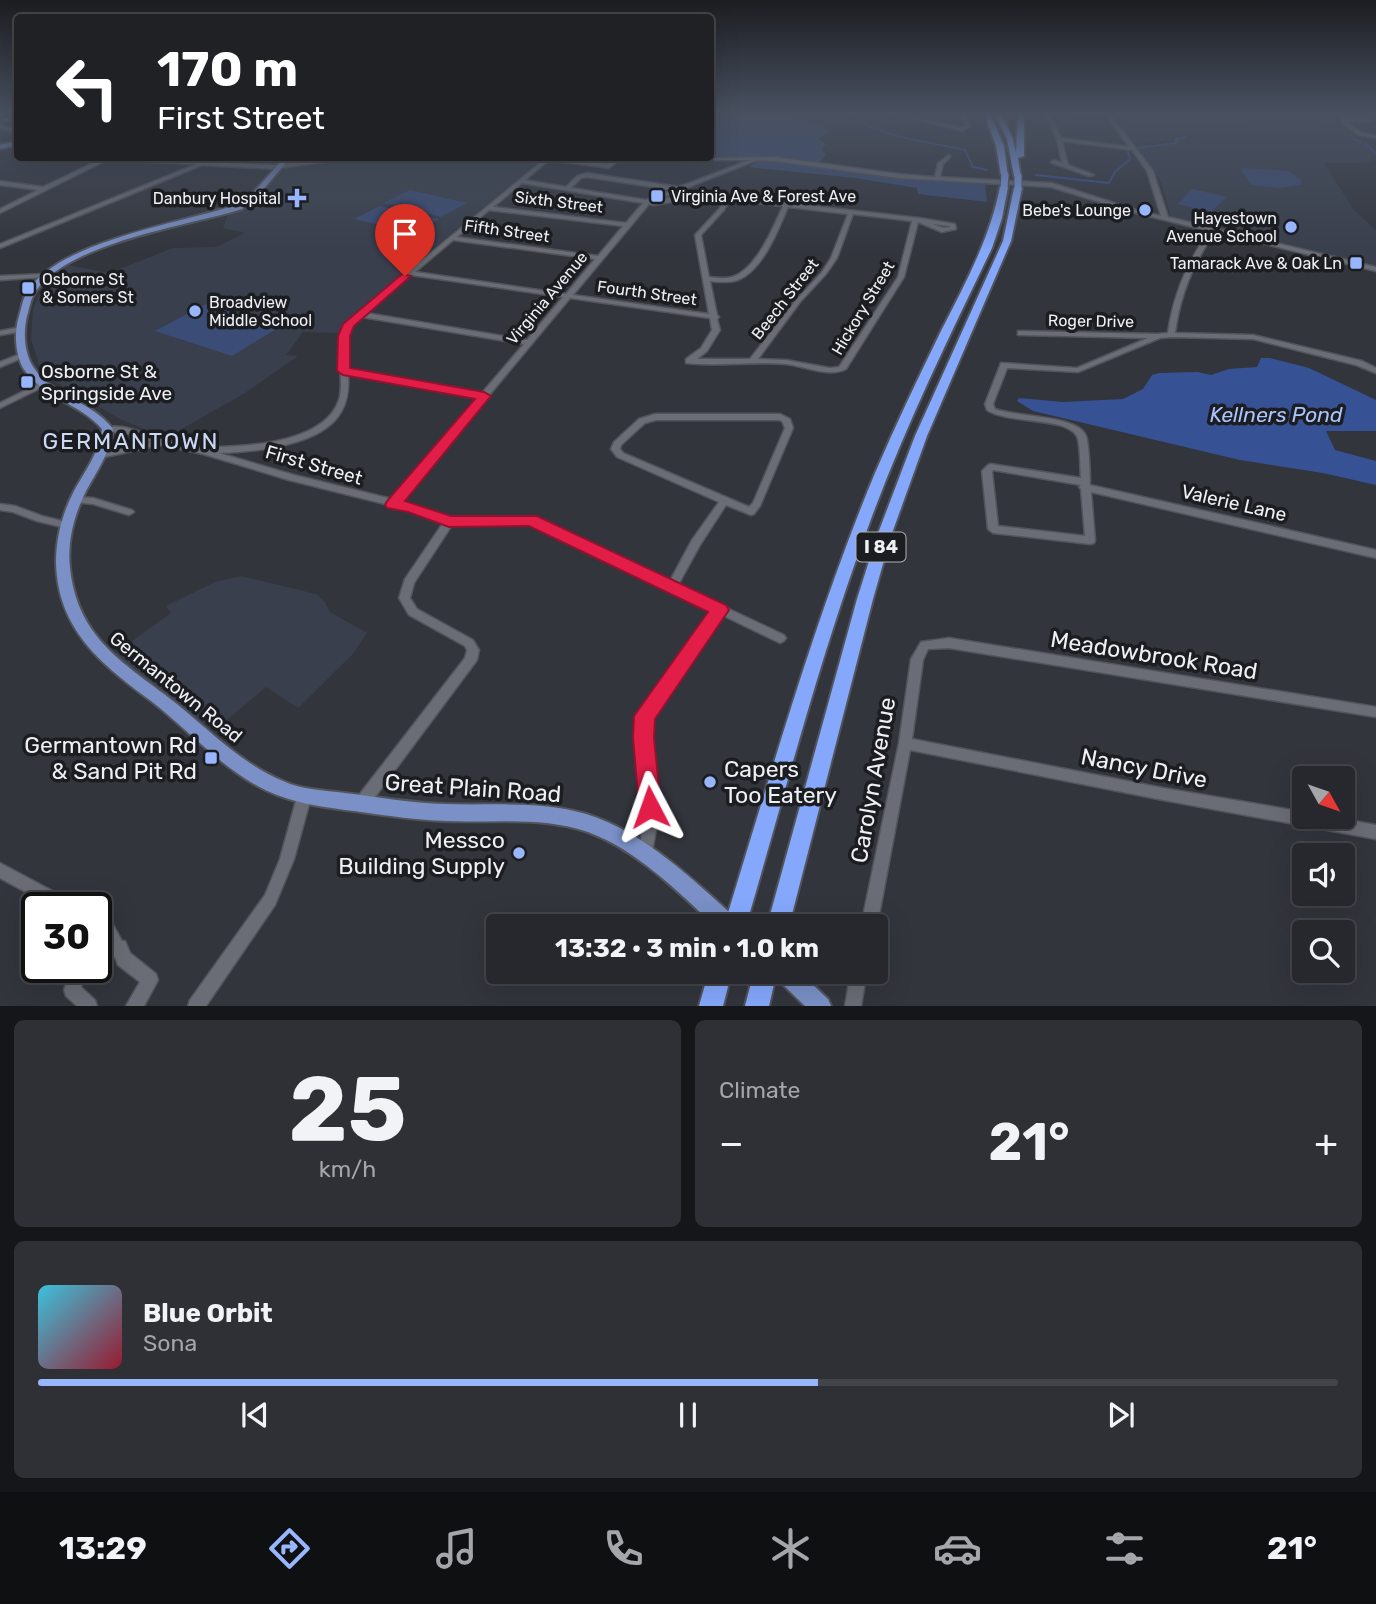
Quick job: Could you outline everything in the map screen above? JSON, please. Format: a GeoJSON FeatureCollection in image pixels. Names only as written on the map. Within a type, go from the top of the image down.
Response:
{"type":"FeatureCollection","features":[{"type":"Feature","properties":{"kind":"highway","name":"I 84"},"geometry":{"type":"LineString","coordinates":[[737,914],[826,627],[860,529],[904,420],[988,248],[1013,179],[1005,160]]}},
{"type":"Feature","properties":{"kind":"highway","name":"I 84"},"geometry":{"type":"LineString","coordinates":[[781,914],[884,536],[921,436],[1007,241],[1013,179],[1012,160]]}},
{"type":"Feature","properties":{"kind":"highway"},"geometry":{"type":"LineString","coordinates":[[1013,179],[1015,160]]}},
{"type":"Feature","properties":{"kind":"highway"},"geometry":{"type":"LineString","coordinates":[[711,1006],[717,984]]}},
{"type":"Feature","properties":{"kind":"highway"},"geometry":{"type":"LineString","coordinates":[[758,1004],[763,984]]}},
{"type":"Feature","properties":{"kind":"main road"},"geometry":{"type":"LineString","coordinates":[[104,423],[43,385],[33,375],[23,356],[21,329],[29,295],[45,276],[65,262],[101,246],[239,208],[253,197],[275,167],[283,161]]}},
{"type":"Feature","properties":{"kind":"main road","name":"Germantown Road"},"geometry":{"type":"LineString","coordinates":[[104,423],[106,443],[66,524],[63,554],[68,595],[81,631],[95,649],[248,770],[277,787],[304,797]]}},
{"type":"Feature","properties":{"kind":"main road","name":"Great Plain Road"},"geometry":{"type":"LineString","coordinates":[[304,797],[408,811],[517,813],[565,817],[608,833],[646,853],[719,914]]}},
{"type":"Feature","properties":{"kind":"main road"},"geometry":{"type":"LineString","coordinates":[[797,984],[821,1006]]}},
{"type":"Feature","properties":{"kind":"street","name":"Virginia Avenue"},"geometry":{"type":"LineString","coordinates":[[393,505],[648,201],[756,160]]}},
{"type":"Feature","properties":{"kind":"street"},"geometry":{"type":"LineString","coordinates":[[766,160],[937,179],[1052,186],[1165,218],[1376,269]]}},
{"type":"Feature","properties":{"kind":"street"},"geometry":{"type":"LineString","coordinates":[[937,179],[941,163],[944,160]]}},
{"type":"Feature","properties":{"kind":"street"},"geometry":{"type":"LineString","coordinates":[[1064,160],[1065,165]]}},
{"type":"Feature","properties":{"kind":"street"},"geometry":{"type":"LineString","coordinates":[[1141,160],[1153,177],[1165,218]]}},
{"type":"Feature","properties":{"kind":"street"},"geometry":{"type":"LineString","coordinates":[[0,211],[100,161]]}},
{"type":"Feature","properties":{"kind":"street"},"geometry":{"type":"LineString","coordinates":[[181,161],[275,167],[324,161]]}},
{"type":"Feature","properties":{"kind":"street"},"geometry":{"type":"LineString","coordinates":[[204,451],[260,447],[291,440],[331,419],[343,401],[344,336],[349,324],[544,161]]}},
{"type":"Feature","properties":{"kind":"street"},"geometry":{"type":"LineString","coordinates":[[571,161],[609,166],[615,161]]}},
{"type":"Feature","properties":{"kind":"street"},"geometry":{"type":"LineString","coordinates":[[1054,162],[1091,175]]}},
{"type":"Feature","properties":{"kind":"street"},"geometry":{"type":"LineString","coordinates":[[0,246],[204,163]]}},
{"type":"Feature","properties":{"kind":"street"},"geometry":{"type":"LineString","coordinates":[[567,189],[579,177],[590,175],[679,189]]}},
{"type":"Feature","properties":{"kind":"street"},"geometry":{"type":"LineString","coordinates":[[521,181],[648,201],[664,202],[698,195],[917,220],[953,225],[953,229],[942,230],[917,220]]}},
{"type":"Feature","properties":{"kind":"street"},"geometry":{"type":"LineString","coordinates":[[0,183],[44,189]]}},
{"type":"Feature","properties":{"kind":"street"},"geometry":{"type":"LineString","coordinates":[[727,199],[722,209],[698,235],[716,330],[690,361],[753,361]]}},
{"type":"Feature","properties":{"kind":"street"},"geometry":{"type":"LineString","coordinates":[[708,279],[726,280],[741,275],[769,243],[786,205]]}},
{"type":"Feature","properties":{"kind":"street","name":"Sixth Street"},"geometry":{"type":"LineString","coordinates":[[488,208],[627,225]]}},
{"type":"Feature","properties":{"kind":"street","name":"Beech Street"},"geometry":{"type":"LineString","coordinates":[[753,361],[834,258],[851,213]]}},
{"type":"Feature","properties":{"kind":"street","name":"Hickory Street"},"geometry":{"type":"LineString","coordinates":[[753,361],[842,369],[901,277],[917,220]]}},
{"type":"Feature","properties":{"kind":"street"},"geometry":{"type":"LineString","coordinates":[[1171,335],[1173,317],[1189,264],[1213,230]]}},
{"type":"Feature","properties":{"kind":"street","name":"Fifth Street"},"geometry":{"type":"LineString","coordinates":[[451,238],[600,258]]}},
{"type":"Feature","properties":{"kind":"street","name":"Fourth Street"},"geometry":{"type":"LineString","coordinates":[[409,273],[715,317]]}},
{"type":"Feature","properties":{"kind":"street"},"geometry":{"type":"LineString","coordinates":[[0,278],[45,276]]}},
{"type":"Feature","properties":{"kind":"street"},"geometry":{"type":"LineString","coordinates":[[359,314],[528,342]]}},
{"type":"Feature","properties":{"kind":"street"},"geometry":{"type":"LineString","coordinates":[[0,333],[21,329]]}},
{"type":"Feature","properties":{"kind":"street","name":"Roger Drive"},"geometry":{"type":"LineString","coordinates":[[1021,333],[1159,337]]}},
{"type":"Feature","properties":{"kind":"street"},"geometry":{"type":"LineString","coordinates":[[1084,485],[1083,445],[1079,432],[1067,426],[991,410],[989,404],[1002,367],[1014,364],[1078,370],[1159,337],[1171,335],[1253,337],[1359,363],[1376,371]]}},
{"type":"Feature","properties":{"kind":"street"},"geometry":{"type":"LineString","coordinates":[[0,365],[23,356]]}},
{"type":"Feature","properties":{"kind":"street"},"geometry":{"type":"LineString","coordinates":[[343,371],[484,396]]}},
{"type":"Feature","properties":{"kind":"street"},"geometry":{"type":"LineString","coordinates":[[0,406],[43,385]]}},
{"type":"Feature","properties":{"kind":"street"},"geometry":{"type":"LineString","coordinates":[[655,417],[786,419],[789,428],[757,504],[751,512],[724,501],[620,454],[615,449],[617,444],[642,421],[655,417]]}},
{"type":"Feature","properties":{"kind":"street","name":"First Street"},"geometry":{"type":"LineString","coordinates":[[104,423],[163,443],[204,451],[393,505],[411,507],[449,522],[532,520],[780,638]]}},
{"type":"Feature","properties":{"kind":"street"},"geometry":{"type":"LineString","coordinates":[[100,456],[163,443]]}},
{"type":"Feature","properties":{"kind":"street","name":"Valerie Lane"},"geometry":{"type":"LineString","coordinates":[[1084,485],[1090,540],[993,529],[987,471],[991,467],[1084,485],[1376,554]]}},
{"type":"Feature","properties":{"kind":"street"},"geometry":{"type":"LineString","coordinates":[[76,500],[93,501],[130,512]]}},
{"type":"Feature","properties":{"kind":"street"},"geometry":{"type":"LineString","coordinates":[[672,587],[696,543],[724,501]]}},
{"type":"Feature","properties":{"kind":"street"},"geometry":{"type":"LineString","coordinates":[[0,508],[15,509],[40,519],[66,524]]}},
{"type":"Feature","properties":{"kind":"street"},"geometry":{"type":"LineString","coordinates":[[362,804],[464,673],[473,655],[466,640],[414,612],[404,598],[409,582],[449,522]]}},
{"type":"Feature","properties":{"kind":"street"},"geometry":{"type":"LineString","coordinates":[[646,853],[650,824],[650,790],[643,738],[645,716],[720,610]]}},
{"type":"Feature","properties":{"kind":"street","name":"Meadowbrook Road"},"geometry":{"type":"LineString","coordinates":[[925,645],[949,643],[1376,712]]}},
{"type":"Feature","properties":{"kind":"street","name":"Carolyn Avenue"},"geometry":{"type":"LineString","coordinates":[[871,914],[905,743],[917,659],[925,645]]}},
{"type":"Feature","properties":{"kind":"street","name":"Nancy Drive"},"geometry":{"type":"LineString","coordinates":[[905,743],[1163,794],[1376,832]]}},
{"type":"Feature","properties":{"kind":"street"},"geometry":{"type":"LineString","coordinates":[[197,1006],[274,891],[287,859],[304,797]]}},
{"type":"Feature","properties":{"kind":"street"},"geometry":{"type":"LineString","coordinates":[[0,870],[41,892]]}},
{"type":"Feature","properties":{"kind":"street"},"geometry":{"type":"LineString","coordinates":[[112,936],[124,959],[150,980],[134,1006]]}},
{"type":"Feature","properties":{"kind":"street"},"geometry":{"type":"LineString","coordinates":[[112,950],[119,947]]}},
{"type":"Feature","properties":{"kind":"street"},"geometry":{"type":"LineString","coordinates":[[74,983],[72,989],[89,1006]]}},
{"type":"Feature","properties":{"kind":"street"},"geometry":{"type":"LineString","coordinates":[[853,1006],[857,984]]}},
{"type":"Feature","properties":{"kind":"shaded area"},"geometry":{"type":"Polygon","coordinates":[[[761,160],[822,160],[816,166],[883,176],[985,183],[987,202],[918,194],[917,188],[855,178],[748,167],[761,160]]]}},
{"type":"Feature","properties":{"kind":"shaded area","name":"Hayestown Avenue School"},"geometry":{"type":"Polygon","coordinates":[[[1146,160],[1376,160],[1360,163],[1324,163],[1354,210],[1376,230],[1376,267],[1171,218],[1161,182],[1146,160]]]}},
{"type":"Feature","properties":{"kind":"shaded area","name":"Broadview Middle School"},"geometry":{"type":"Polygon","coordinates":[[[339,161],[539,161],[355,313],[339,333],[303,332],[286,355],[298,356],[245,393],[166,438],[122,420],[55,382],[40,367],[31,339],[33,309],[42,289],[68,265],[109,273],[173,248],[216,247],[245,233],[223,228],[228,215],[256,201],[283,169],[339,161]]]}},
{"type":"Feature","properties":{"kind":"shaded area"},"geometry":{"type":"Polygon","coordinates":[[[1241,170],[1289,171],[1301,180],[1301,185],[1279,188],[1251,185],[1241,170]]]}},
{"type":"Feature","properties":{"kind":"shaded area"},"geometry":{"type":"Polygon","coordinates":[[[1192,189],[1227,197],[1211,212],[1178,204],[1192,189]]]}},
{"type":"Feature","properties":{"kind":"shaded area"},"geometry":{"type":"Polygon","coordinates":[[[410,190],[467,203],[441,217],[383,203],[410,190]]]}},
{"type":"Feature","properties":{"kind":"shaded area"},"geometry":{"type":"Polygon","coordinates":[[[380,206],[439,219],[414,233],[354,219],[380,206]]]}},
{"type":"Feature","properties":{"kind":"shaded area"},"geometry":{"type":"Polygon","coordinates":[[[206,304],[281,326],[232,356],[155,331],[206,304]]]}},
{"type":"Feature","properties":{"kind":"shaded area"},"geometry":{"type":"Polygon","coordinates":[[[241,576],[316,594],[325,602],[330,612],[367,633],[352,655],[298,708],[266,687],[214,731],[113,655],[171,613],[166,606],[215,582],[241,576]]]}},
{"type":"Feature","properties":{"kind":"water","name":"Kellners Pond"},"geometry":{"type":"Polygon","coordinates":[[[1261,358],[1309,368],[1376,400],[1376,431],[1326,431],[1335,450],[1376,461],[1376,485],[1323,473],[1240,460],[1033,411],[1017,401],[1019,398],[1063,402],[1123,399],[1143,389],[1152,375],[1198,372],[1211,375],[1229,369],[1257,367],[1261,358]]]}},
{"type":"Feature","properties":{"kind":"waterway"},"geometry":{"type":"LineString","coordinates":[[970,160],[973,167],[987,170]]}},
{"type":"Feature","properties":{"kind":"waterway"},"geometry":{"type":"LineString","coordinates":[[1036,175],[1109,183],[1115,172],[1129,160]]}},
{"type":"Feature","properties":{"kind":"place","name":"Virginia Ave & Forest Ave"},"geometry":{"type":"Point","coordinates":[657,196]}},
{"type":"Feature","properties":{"kind":"place","name":"Danbury Hospital"},"geometry":{"type":"Point","coordinates":[297,198]}},
{"type":"Feature","properties":{"kind":"place","name":"Bebe's Lounge"},"geometry":{"type":"Point","coordinates":[1145,210]}},
{"type":"Feature","properties":{"kind":"place","name":"Hayestown Avenue School"},"geometry":{"type":"Point","coordinates":[1291,227]}},
{"type":"Feature","properties":{"kind":"place","name":"Tamarack Ave & Oak Ln"},"geometry":{"type":"Point","coordinates":[1356,263]}},
{"type":"Feature","properties":{"kind":"place","name":"Osborne St & Somers St"},"geometry":{"type":"Point","coordinates":[28,288]}},
{"type":"Feature","properties":{"kind":"place","name":"Broadview Middle School"},"geometry":{"type":"Point","coordinates":[195,311]}},
{"type":"Feature","properties":{"kind":"place","name":"Osborne St & Springside Ave"},"geometry":{"type":"Point","coordinates":[27,382]}},
{"type":"Feature","properties":{"kind":"place","name":"Germantown Rd & Sand Pit Rd"},"geometry":{"type":"Point","coordinates":[211,758]}},
{"type":"Feature","properties":{"kind":"place","name":"Capers Too Eatery"},"geometry":{"type":"Point","coordinates":[710,782]}},
{"type":"Feature","properties":{"kind":"place","name":"Messco Building Supply"},"geometry":{"type":"Point","coordinates":[519,853]}},
{"type":"Feature","properties":{"kind":"district","name":"GERMANTOWN"},"geometry":{"type":"Point","coordinates":[131,441]}},
{"type":"Feature","properties":{"kind":"route"},"geometry":{"type":"LineString","coordinates":[[405,276],[349,324],[344,336],[343,371],[484,396],[393,505],[411,507],[449,522],[532,520],[720,610],[645,716],[643,738],[650,807]]}}]}
